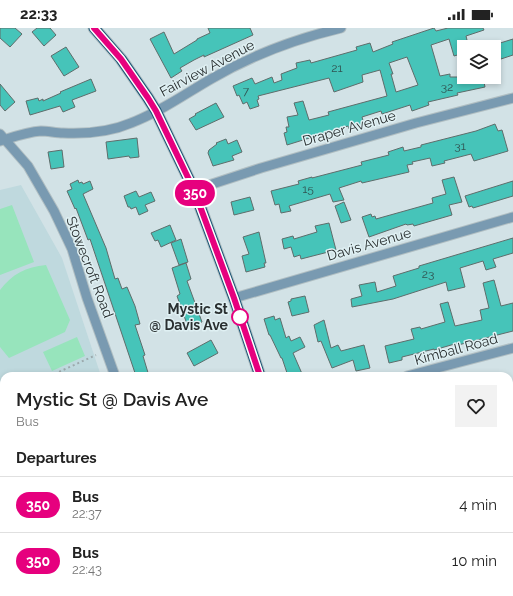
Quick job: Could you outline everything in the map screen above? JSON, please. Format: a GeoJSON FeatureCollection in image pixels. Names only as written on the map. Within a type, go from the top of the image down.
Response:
{"type":"FeatureCollection","features":[{"type":"Feature","properties":{"kind":"highway"},"geometry":{"type":"LineString","coordinates":[[94,28],[121,59],[156,111],[194,190],[234,298],[259,372]]}},
{"type":"Feature","properties":{"kind":"street","name":"Fairview Avenue"},"geometry":{"type":"LineString","coordinates":[[2,139],[42,131],[81,133],[117,128],[132,123],[156,111],[212,78],[250,59],[282,45],[341,28]]}},
{"type":"Feature","properties":{"kind":"street","name":"Draper Avenue"},"geometry":{"type":"LineString","coordinates":[[194,190],[261,168],[416,123],[513,98]]}},
{"type":"Feature","properties":{"kind":"street","name":"Stowecroft Road"},"geometry":{"type":"LineString","coordinates":[[2,139],[28,166],[57,217],[72,249],[87,298],[114,372]]}},
{"type":"Feature","properties":{"kind":"street","name":"Davis Avenue"},"geometry":{"type":"LineString","coordinates":[[234,298],[513,217]]}},
{"type":"Feature","properties":{"kind":"street","name":"Kimball Road"},"geometry":{"type":"LineString","coordinates":[[422,372],[513,348]]}},
{"type":"Feature","properties":{"kind":"path"},"geometry":{"type":"LineString","coordinates":[[59,372],[96,355]]}},
{"type":"Feature","properties":{"kind":"shaded area"},"geometry":{"type":"Polygon","coordinates":[[[21,185],[62,258],[100,372],[0,372],[0,190],[21,185]]]}},
{"type":"Feature","properties":{"kind":"green space"},"geometry":{"type":"Polygon","coordinates":[[[12,205],[34,262],[0,275],[0,209],[12,205]]]}},
{"type":"Feature","properties":{"kind":"green space"},"geometry":{"type":"Polygon","coordinates":[[[46,265],[70,320],[65,332],[9,358],[0,347],[0,290],[9,280],[20,272],[46,265]]]}},
{"type":"Feature","properties":{"kind":"green space"},"geometry":{"type":"Polygon","coordinates":[[[77,337],[85,356],[52,371],[43,352],[77,337]]]}},
{"type":"Feature","properties":{"kind":"building"},"geometry":{"type":"Polygon","coordinates":[[[0,28],[15,28],[22,34],[10,47],[0,38],[0,28]]]}},
{"type":"Feature","properties":{"kind":"building"},"geometry":{"type":"Polygon","coordinates":[[[37,28],[50,28],[56,35],[44,46],[32,32],[37,28]]]}},
{"type":"Feature","properties":{"kind":"building"},"geometry":{"type":"Polygon","coordinates":[[[208,28],[250,28],[253,35],[194,60],[180,68],[182,71],[171,78],[150,39],[164,32],[174,54],[197,39],[210,33],[208,28]]]}},
{"type":"Feature","properties":{"kind":"building"},"geometry":{"type":"Polygon","coordinates":[[[434,28],[436,31],[448,28],[483,28],[484,30],[466,36],[467,40],[457,40],[457,55],[454,56],[449,39],[431,45],[440,76],[450,74],[450,77],[457,77],[457,84],[484,84],[485,87],[457,93],[458,95],[428,102],[429,105],[412,111],[410,105],[382,114],[381,111],[362,117],[364,124],[349,129],[348,126],[287,145],[284,133],[287,132],[286,127],[289,127],[287,117],[298,115],[294,103],[303,101],[309,120],[329,115],[328,112],[387,96],[380,70],[362,75],[363,82],[334,92],[329,78],[258,96],[259,99],[257,100],[259,106],[250,109],[247,102],[243,104],[239,95],[237,96],[233,86],[252,78],[255,84],[272,77],[274,83],[282,80],[281,74],[297,68],[296,63],[310,60],[311,63],[357,50],[356,47],[370,43],[373,52],[393,44],[392,42],[434,28]],[[407,57],[389,63],[393,74],[391,74],[396,92],[418,85],[407,57]]]}},
{"type":"Feature","properties":{"kind":"building"},"geometry":{"type":"Polygon","coordinates":[[[513,39],[513,55],[501,59],[501,43],[513,39]]]}},
{"type":"Feature","properties":{"kind":"building"},"geometry":{"type":"Polygon","coordinates":[[[66,47],[79,67],[64,76],[51,56],[66,47]]]}},
{"type":"Feature","properties":{"kind":"building"},"geometry":{"type":"Polygon","coordinates":[[[91,79],[96,91],[72,100],[75,107],[63,112],[60,106],[30,115],[26,101],[38,98],[39,101],[43,99],[43,101],[91,79]]]}},
{"type":"Feature","properties":{"kind":"building"},"geometry":{"type":"Polygon","coordinates":[[[0,84],[15,102],[5,111],[0,105],[0,84]]]}},
{"type":"Feature","properties":{"kind":"building"},"geometry":{"type":"Polygon","coordinates":[[[216,103],[224,117],[196,130],[189,119],[196,115],[195,114],[216,103]]]}},
{"type":"Feature","properties":{"kind":"building"},"geometry":{"type":"Polygon","coordinates":[[[495,124],[498,131],[502,130],[508,151],[474,161],[471,154],[444,161],[445,163],[432,166],[430,158],[412,162],[413,164],[407,165],[409,172],[362,183],[361,181],[339,188],[344,200],[333,202],[330,194],[289,206],[291,211],[281,213],[279,204],[275,205],[271,191],[299,184],[298,181],[362,165],[361,162],[389,155],[388,152],[403,147],[404,151],[421,147],[421,145],[476,131],[495,124]]]}},
{"type":"Feature","properties":{"kind":"building"},"geometry":{"type":"Polygon","coordinates":[[[137,138],[139,157],[130,158],[129,156],[108,159],[106,142],[137,138]]]}},
{"type":"Feature","properties":{"kind":"building"},"geometry":{"type":"Polygon","coordinates":[[[226,139],[228,144],[237,140],[242,152],[232,156],[234,160],[213,166],[208,153],[209,150],[217,144],[216,143],[226,139]]]}},
{"type":"Feature","properties":{"kind":"building"},"geometry":{"type":"Polygon","coordinates":[[[62,150],[64,167],[51,169],[48,152],[62,150]]]}},
{"type":"Feature","properties":{"kind":"building"},"geometry":{"type":"Polygon","coordinates":[[[454,177],[462,202],[449,205],[452,215],[414,226],[413,224],[406,224],[369,237],[362,217],[371,214],[372,217],[375,216],[376,219],[433,203],[432,198],[446,194],[442,180],[454,177]]]}},
{"type":"Feature","properties":{"kind":"building"},"geometry":{"type":"Polygon","coordinates":[[[78,180],[79,183],[82,182],[83,184],[90,181],[93,189],[83,194],[106,248],[115,279],[118,278],[122,289],[127,287],[135,306],[140,324],[135,325],[145,355],[143,356],[148,372],[135,372],[90,239],[88,240],[76,208],[75,209],[67,191],[72,189],[70,184],[78,180]]]}},
{"type":"Feature","properties":{"kind":"building"},"geometry":{"type":"Polygon","coordinates":[[[513,181],[513,196],[473,208],[472,206],[469,207],[465,196],[513,181]]]}},
{"type":"Feature","properties":{"kind":"building"},"geometry":{"type":"Polygon","coordinates":[[[136,191],[139,197],[151,192],[155,201],[145,205],[148,211],[139,215],[136,207],[131,209],[128,207],[124,196],[136,191]]]}},
{"type":"Feature","properties":{"kind":"building"},"geometry":{"type":"Polygon","coordinates":[[[250,197],[254,210],[234,215],[231,202],[250,197]]]}},
{"type":"Feature","properties":{"kind":"building"},"geometry":{"type":"Polygon","coordinates":[[[344,202],[351,220],[341,223],[335,206],[344,202]]]}},
{"type":"Feature","properties":{"kind":"building"},"geometry":{"type":"Polygon","coordinates":[[[329,223],[336,250],[301,259],[300,255],[294,257],[291,247],[284,249],[282,239],[293,236],[294,239],[317,232],[315,226],[329,223]]]}},
{"type":"Feature","properties":{"kind":"building"},"geometry":{"type":"Polygon","coordinates":[[[170,225],[176,240],[161,247],[158,240],[155,241],[151,233],[170,225]]]}},
{"type":"Feature","properties":{"kind":"building"},"geometry":{"type":"Polygon","coordinates":[[[259,232],[266,263],[264,263],[265,267],[246,272],[242,256],[249,254],[243,237],[259,232]]]}},
{"type":"Feature","properties":{"kind":"building"},"geometry":{"type":"Polygon","coordinates":[[[513,238],[513,253],[493,259],[496,267],[486,270],[483,261],[460,268],[465,287],[448,291],[446,282],[393,299],[352,307],[351,299],[362,296],[359,285],[375,282],[377,292],[396,286],[393,276],[419,268],[419,266],[513,238]]]}},
{"type":"Feature","properties":{"kind":"building"},"geometry":{"type":"Polygon","coordinates":[[[181,239],[188,262],[179,265],[171,243],[181,239]]]}},
{"type":"Feature","properties":{"kind":"building"},"geometry":{"type":"Polygon","coordinates":[[[186,263],[191,279],[187,281],[202,322],[188,327],[177,296],[180,294],[172,268],[186,263]]]}},
{"type":"Feature","properties":{"kind":"building"},"geometry":{"type":"Polygon","coordinates":[[[494,280],[501,306],[513,303],[513,331],[402,357],[402,360],[389,363],[385,346],[414,339],[411,329],[420,327],[421,329],[445,322],[440,304],[448,302],[455,326],[482,320],[480,310],[489,308],[483,283],[494,280]]]}},
{"type":"Feature","properties":{"kind":"building"},"geometry":{"type":"Polygon","coordinates":[[[305,296],[309,312],[292,316],[288,302],[291,301],[291,299],[305,296]]]}},
{"type":"Feature","properties":{"kind":"building"},"geometry":{"type":"Polygon","coordinates":[[[274,316],[275,320],[280,318],[286,338],[289,336],[291,341],[300,337],[305,347],[293,353],[301,372],[287,372],[282,358],[269,335],[264,319],[274,316]]]}},
{"type":"Feature","properties":{"kind":"building"},"geometry":{"type":"Polygon","coordinates":[[[324,320],[331,348],[338,345],[341,351],[364,345],[370,368],[356,371],[353,360],[332,368],[321,341],[318,342],[314,325],[324,320]]]}},
{"type":"Feature","properties":{"kind":"building"},"geometry":{"type":"Polygon","coordinates":[[[211,340],[218,353],[194,366],[187,353],[211,340]]]}},
{"type":"Feature","properties":{"kind":"bus line","name":"350"},"geometry":{"type":"LineString","coordinates":[[94,28],[121,59],[148,98],[156,111],[194,190],[234,298],[259,372]]}},
{"type":"Feature","properties":{"kind":"place","name":"Mystic St @ Davis Ave"},"geometry":{"type":"Point","coordinates":[240,317]}}]}
